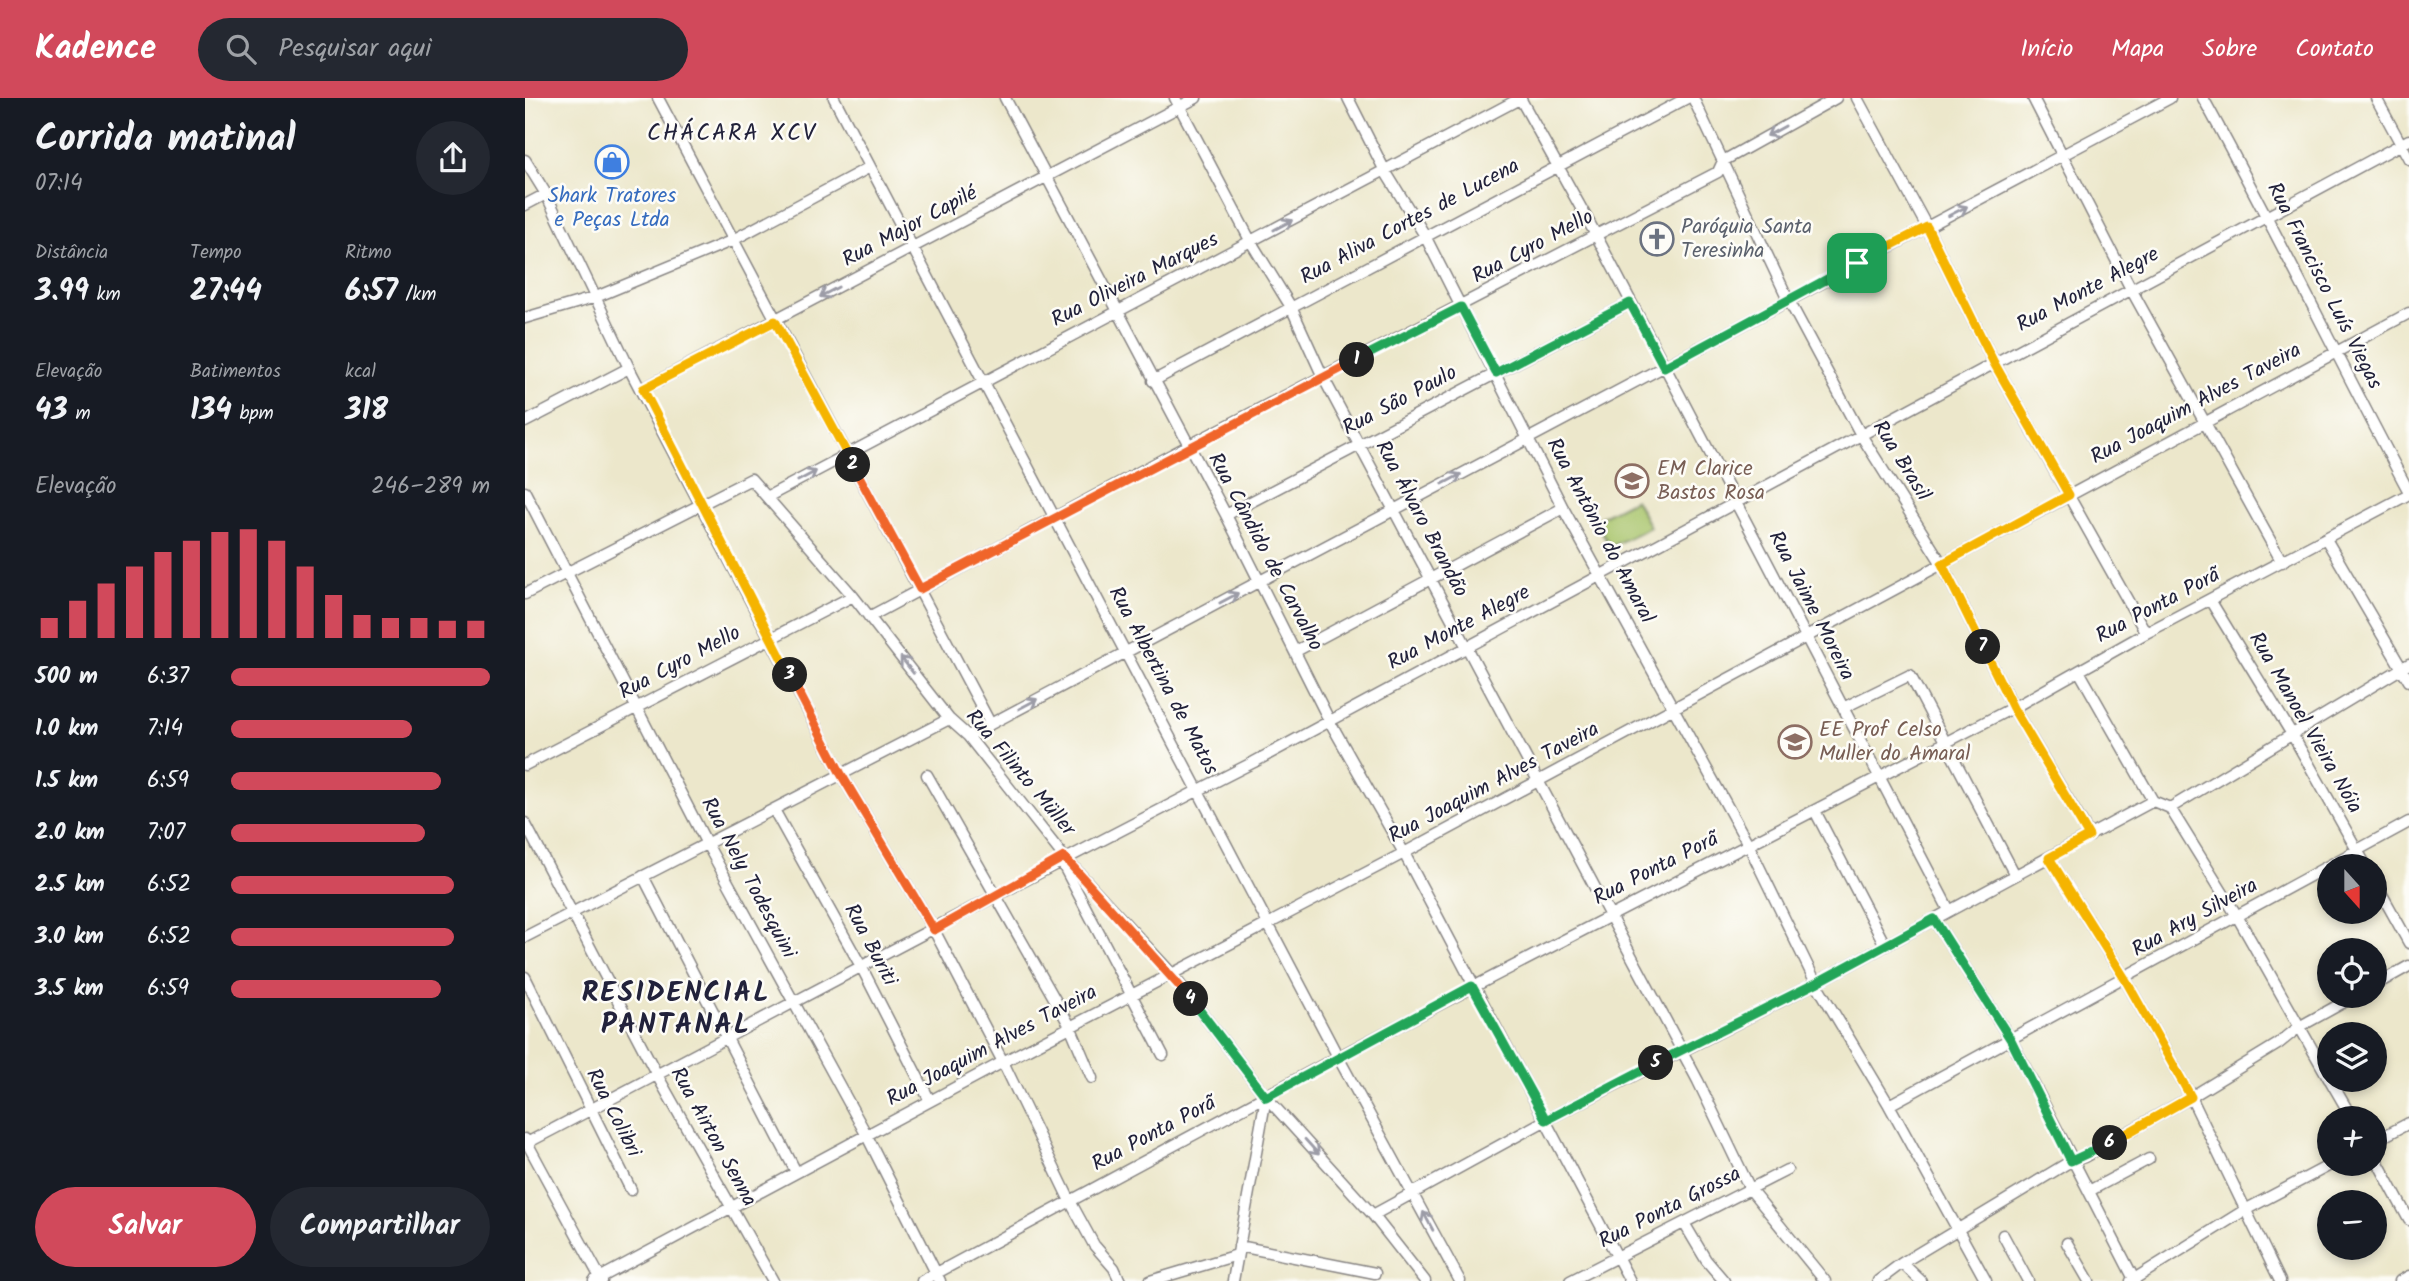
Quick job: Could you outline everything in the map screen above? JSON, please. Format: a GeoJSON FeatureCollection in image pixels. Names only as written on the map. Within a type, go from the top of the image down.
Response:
{"type":"FeatureCollection","features":[{"type":"Feature","properties":{"kind":"street"},"geometry":{"type":"LineString","coordinates":[[658,98],[731,241],[848,454],[990,723]]}},
{"type":"Feature","properties":{"kind":"street","name":"Rua Cândido de Carvalho"},"geometry":{"type":"LineString","coordinates":[[1005,98],[1115,311],[1227,515],[1329,720],[1404,853],[1630,1281]]}},
{"type":"Feature","properties":{"kind":"street","name":"Rua Major Capilé"},"geometry":{"type":"LineString","coordinates":[[643,389],[1047,177],[1177,102],[1196,98]]}},
{"type":"Feature","properties":{"kind":"street","name":"Rua Antônio do Amaral"},"geometry":{"type":"LineString","coordinates":[[1348,98],[1385,171],[1424,234],[1563,508],[1748,844],[1816,983],[1889,1105],[1986,1281]]}},
{"type":"Feature","properties":{"kind":"street","name":"Rua Oliveira Marques"},"geometry":{"type":"LineString","coordinates":[[767,497],[1521,98]]}},
{"type":"Feature","properties":{"kind":"street","name":"Rua Jaime Moreira"},"geometry":{"type":"LineString","coordinates":[[1521,98],[1596,235],[1948,911]]}},
{"type":"Feature","properties":{"kind":"street","name":"Rua Aliva Cortes de Lucena"},"geometry":{"type":"LineString","coordinates":[[1153,381],[1424,234],[1687,98]]}},
{"type":"Feature","properties":{"kind":"street","name":"Rua Brasil"},"geometry":{"type":"LineString","coordinates":[[1693,98],[1788,299],[1861,435],[1942,564],[2013,708],[2089,836]]}},
{"type":"Feature","properties":{"kind":"street","name":"Rua Cyro Mello"},"geometry":{"type":"LineString","coordinates":[[869,617],[1188,446],[1718,172],[1723,161],[1836,98]]}},
{"type":"Feature","properties":{"kind":"street"},"geometry":{"type":"LineString","coordinates":[[1857,98],[1927,227],[1994,363],[2145,633]]}},
{"type":"Feature","properties":{"kind":"street"},"geometry":{"type":"LineString","coordinates":[[2033,98],[2131,289],[2283,562]]}},
{"type":"Feature","properties":{"kind":"street"},"geometry":{"type":"LineString","coordinates":[[968,736],[2171,98]]}},
{"type":"Feature","properties":{"kind":"street","name":"Rua Francisco Luís Viegas"},"geometry":{"type":"LineString","coordinates":[[2203,98],[2269,216],[2334,352],[2409,493]]}},
{"type":"Feature","properties":{"kind":"street"},"geometry":{"type":"LineString","coordinates":[[2376,98],[2405,142],[2409,159]]}},
{"type":"Feature","properties":{"kind":"street","name":"Rua Albertina de Matos"},"geometry":{"type":"LineString","coordinates":[[836,99],[911,248],[1338,1057],[1460,1281]]}},
{"type":"Feature","properties":{"kind":"street","name":"Rua Álvaro Brandão"},"geometry":{"type":"LineString","coordinates":[[1177,102],[1251,242],[1291,307],[1323,377],[1682,1050],[1750,1189],[1825,1281]]}},
{"type":"Feature","properties":{"kind":"street","name":"Rua Monte Alegre"},"geometry":{"type":"LineString","coordinates":[[526,1142],[862,968],[996,897],[1062,858],[1198,790],[1467,647],[2405,142]]}},
{"type":"Feature","properties":{"kind":"street"},"geometry":{"type":"LineString","coordinates":[[525,160],[545,194],[629,368],[643,389],[841,774],[934,930],[1003,1062],[1069,1201],[1094,1245],[1114,1268],[1120,1281]]}},
{"type":"Feature","properties":{"kind":"street"},"geometry":{"type":"LineString","coordinates":[[525,318],[596,297],[731,241],[870,167]]}},
{"type":"Feature","properties":{"kind":"street"},"geometry":{"type":"LineString","coordinates":[[525,205],[545,194]]}},
{"type":"Feature","properties":{"kind":"street","name":"Rua São Paulo"},"geometry":{"type":"LineString","coordinates":[[1227,515],[1630,303]]}},
{"type":"Feature","properties":{"kind":"street","name":"Rua Joaquim Alves Taveira"},"geometry":{"type":"LineString","coordinates":[[599,1280],[866,1134],[1404,853],[2409,313]]}},
{"type":"Feature","properties":{"kind":"street"},"geometry":{"type":"LineString","coordinates":[[525,422],[629,368]]}},
{"type":"Feature","properties":{"kind":"street","name":"Rua Filinto Müller"},"geometry":{"type":"LineString","coordinates":[[702,505],[751,480],[767,497],[853,596],[949,719],[968,736],[1062,858],[1172,974],[1266,1097],[1373,1214],[1426,1281]]}},
{"type":"Feature","properties":{"kind":"street","name":"Rua Nely Todesquini"},"geometry":{"type":"LineString","coordinates":[[525,492],[569,572],[707,844],[866,1134],[938,1277]]}},
{"type":"Feature","properties":{"kind":"street","name":"Rua Ponta Porã"},"geometry":{"type":"LineString","coordinates":[[922,1281],[938,1277],[1069,1201],[1472,986],[2013,708],[2145,633],[2409,493]]}},
{"type":"Feature","properties":{"kind":"street"},"geometry":{"type":"LineString","coordinates":[[525,594],[702,505]]}},
{"type":"Feature","properties":{"kind":"street"},"geometry":{"type":"LineString","coordinates":[[1296,651],[1563,508]]}},
{"type":"Feature","properties":{"kind":"street"},"geometry":{"type":"LineString","coordinates":[[2326,539],[2405,666],[2409,681]]}},
{"type":"Feature","properties":{"kind":"street","name":"Rua Cyro Mello"},"geometry":{"type":"LineString","coordinates":[[525,765],[853,596]]}},
{"type":"Feature","properties":{"kind":"street","name":"Rua Manoel Vieira Nóia"},"geometry":{"type":"LineString","coordinates":[[2210,600],[2293,736],[2359,854]]}},
{"type":"Feature","properties":{"kind":"street"},"geometry":{"type":"LineString","coordinates":[[2170,808],[2405,666]]}},
{"type":"Feature","properties":{"kind":"street"},"geometry":{"type":"LineString","coordinates":[[2079,671],[2153,802],[2170,808],[2237,916],[2317,1057]]}},
{"type":"Feature","properties":{"kind":"street"},"geometry":{"type":"LineString","coordinates":[[1843,708],[1910,675],[2015,875]]}},
{"type":"Feature","properties":{"kind":"street"},"geometry":{"type":"LineString","coordinates":[[525,937],[949,719]]}},
{"type":"Feature","properties":{"kind":"street"},"geometry":{"type":"LineString","coordinates":[[927,775],[1070,1026],[1093,1078]]}},
{"type":"Feature","properties":{"kind":"street"},"geometry":{"type":"LineString","coordinates":[[1373,1214],[1546,1120],[1816,983],[2153,802]]}},
{"type":"Feature","properties":{"kind":"street","name":"Rua Buriti"},"geometry":{"type":"LineString","coordinates":[[774,810],[862,968],[930,1101]]}},
{"type":"Feature","properties":{"kind":"street"},"geometry":{"type":"LineString","coordinates":[[1815,811],[1885,945]]}},
{"type":"Feature","properties":{"kind":"street","name":"Rua Ary Silveira"},"geometry":{"type":"LineString","coordinates":[[1889,1105],[2125,979],[2409,822]]}},
{"type":"Feature","properties":{"kind":"street","name":"Rua Airton Senna"},"geometry":{"type":"LineString","coordinates":[[525,824],[657,1075],[773,1281]]}},
{"type":"Feature","properties":{"kind":"street"},"geometry":{"type":"LineString","coordinates":[[1062,858],[1163,1055]]}},
{"type":"Feature","properties":{"kind":"street"},"geometry":{"type":"LineString","coordinates":[[2049,858],[2125,979],[2191,1097],[2280,1281]]}},
{"type":"Feature","properties":{"kind":"street"},"geometry":{"type":"LineString","coordinates":[[643,876],[725,1040],[796,1172]]}},
{"type":"Feature","properties":{"kind":"street"},"geometry":{"type":"LineString","coordinates":[[2387,904],[2409,943]]}},
{"type":"Feature","properties":{"kind":"street"},"geometry":{"type":"LineString","coordinates":[[1934,919],[2011,1040],[2133,1280],[2245,1210],[2317,1172]]}},
{"type":"Feature","properties":{"kind":"street"},"geometry":{"type":"LineString","coordinates":[[2387,978],[2409,966]]}},
{"type":"Feature","properties":{"kind":"street","name":"Rua Colibri"},"geometry":{"type":"LineString","coordinates":[[525,977],[631,1190]]}},
{"type":"Feature","properties":{"kind":"street"},"geometry":{"type":"LineString","coordinates":[[1878,1281],[2071,1161],[2084,1157],[2191,1097],[2333,1008]]}},
{"type":"Feature","properties":{"kind":"street"},"geometry":{"type":"LineString","coordinates":[[1233,1281],[1266,1097]]}},
{"type":"Feature","properties":{"kind":"street"},"geometry":{"type":"LineString","coordinates":[[2387,1135],[2409,1123]]}},
{"type":"Feature","properties":{"kind":"street"},"geometry":{"type":"LineString","coordinates":[[526,1142],[599,1280]]}},
{"type":"Feature","properties":{"kind":"street"},"geometry":{"type":"LineString","coordinates":[[2089,1191],[2149,1159]]}},
{"type":"Feature","properties":{"kind":"street","name":"Rua Ponta Grossa"},"geometry":{"type":"LineString","coordinates":[[1570,1281],[1787,1171]]}},
{"type":"Feature","properties":{"kind":"street"},"geometry":{"type":"LineString","coordinates":[[2385,1176],[2409,1220]]}},
{"type":"Feature","properties":{"kind":"street"},"geometry":{"type":"LineString","coordinates":[[1684,1223],[1706,1260],[1724,1281]]}},
{"type":"Feature","properties":{"kind":"street"},"geometry":{"type":"LineString","coordinates":[[2003,1235],[2028,1281]]}},
{"type":"Feature","properties":{"kind":"street"},"geometry":{"type":"LineString","coordinates":[[2067,1243],[2089,1281]]}},
{"type":"Feature","properties":{"kind":"street"},"geometry":{"type":"LineString","coordinates":[[1150,1281],[1238,1251],[1375,1273]]}},
{"type":"Feature","properties":{"kind":"street"},"geometry":{"type":"LineString","coordinates":[[1902,1264],[1921,1281]]}},
{"type":"Feature","properties":{"kind":"street"},"geometry":{"type":"LineString","coordinates":[[2400,1281],[2409,1276]]}},
{"type":"Feature","properties":{"kind":"green space"},"geometry":{"type":"Polygon","coordinates":[[[1635,499],[1650,527],[1610,547],[1595,520],[1635,499]]]}},
{"type":"Feature","properties":{"kind":"place","name":"Shark Tratores e Peças Ltda"},"geometry":{"type":"Point","coordinates":[612,162]}},
{"type":"Feature","properties":{"kind":"place","name":"Paróquia Santa Teresinha"},"geometry":{"type":"Point","coordinates":[1657,239]}},
{"type":"Feature","properties":{"kind":"place","name":"EM Clarice Bastos Rosa"},"geometry":{"type":"Point","coordinates":[1632,481]}},
{"type":"Feature","properties":{"kind":"place","name":"EE Prof Celso Muller do Amaral"},"geometry":{"type":"Point","coordinates":[1795,742]}},
{"type":"Feature","properties":{"kind":"district","name":"CHÁCARA XCV"},"geometry":{"type":"Point","coordinates":[732,134]}},
{"type":"Feature","properties":{"kind":"district","name":"RESIDENCIAL PANTANAL"},"geometry":{"type":"Point","coordinates":[676,1009]}},
{"type":"Feature","properties":{"kind":"route"},"geometry":{"type":"LineString","coordinates":[[1927,227],[1994,363],[2069,495],[1942,564],[2013,708],[2089,836],[2049,858],[2125,979],[2191,1097],[2084,1157],[2071,1161],[2011,1040],[1934,919],[1816,983],[1546,1120],[1472,986],[1266,1097],[1172,974],[1064,857],[934,930],[841,774],[643,389],[775,321],[920,589],[1188,446],[1461,307],[1496,373],[1630,303],[1664,367],[1857,263],[1927,227]]}}]}
